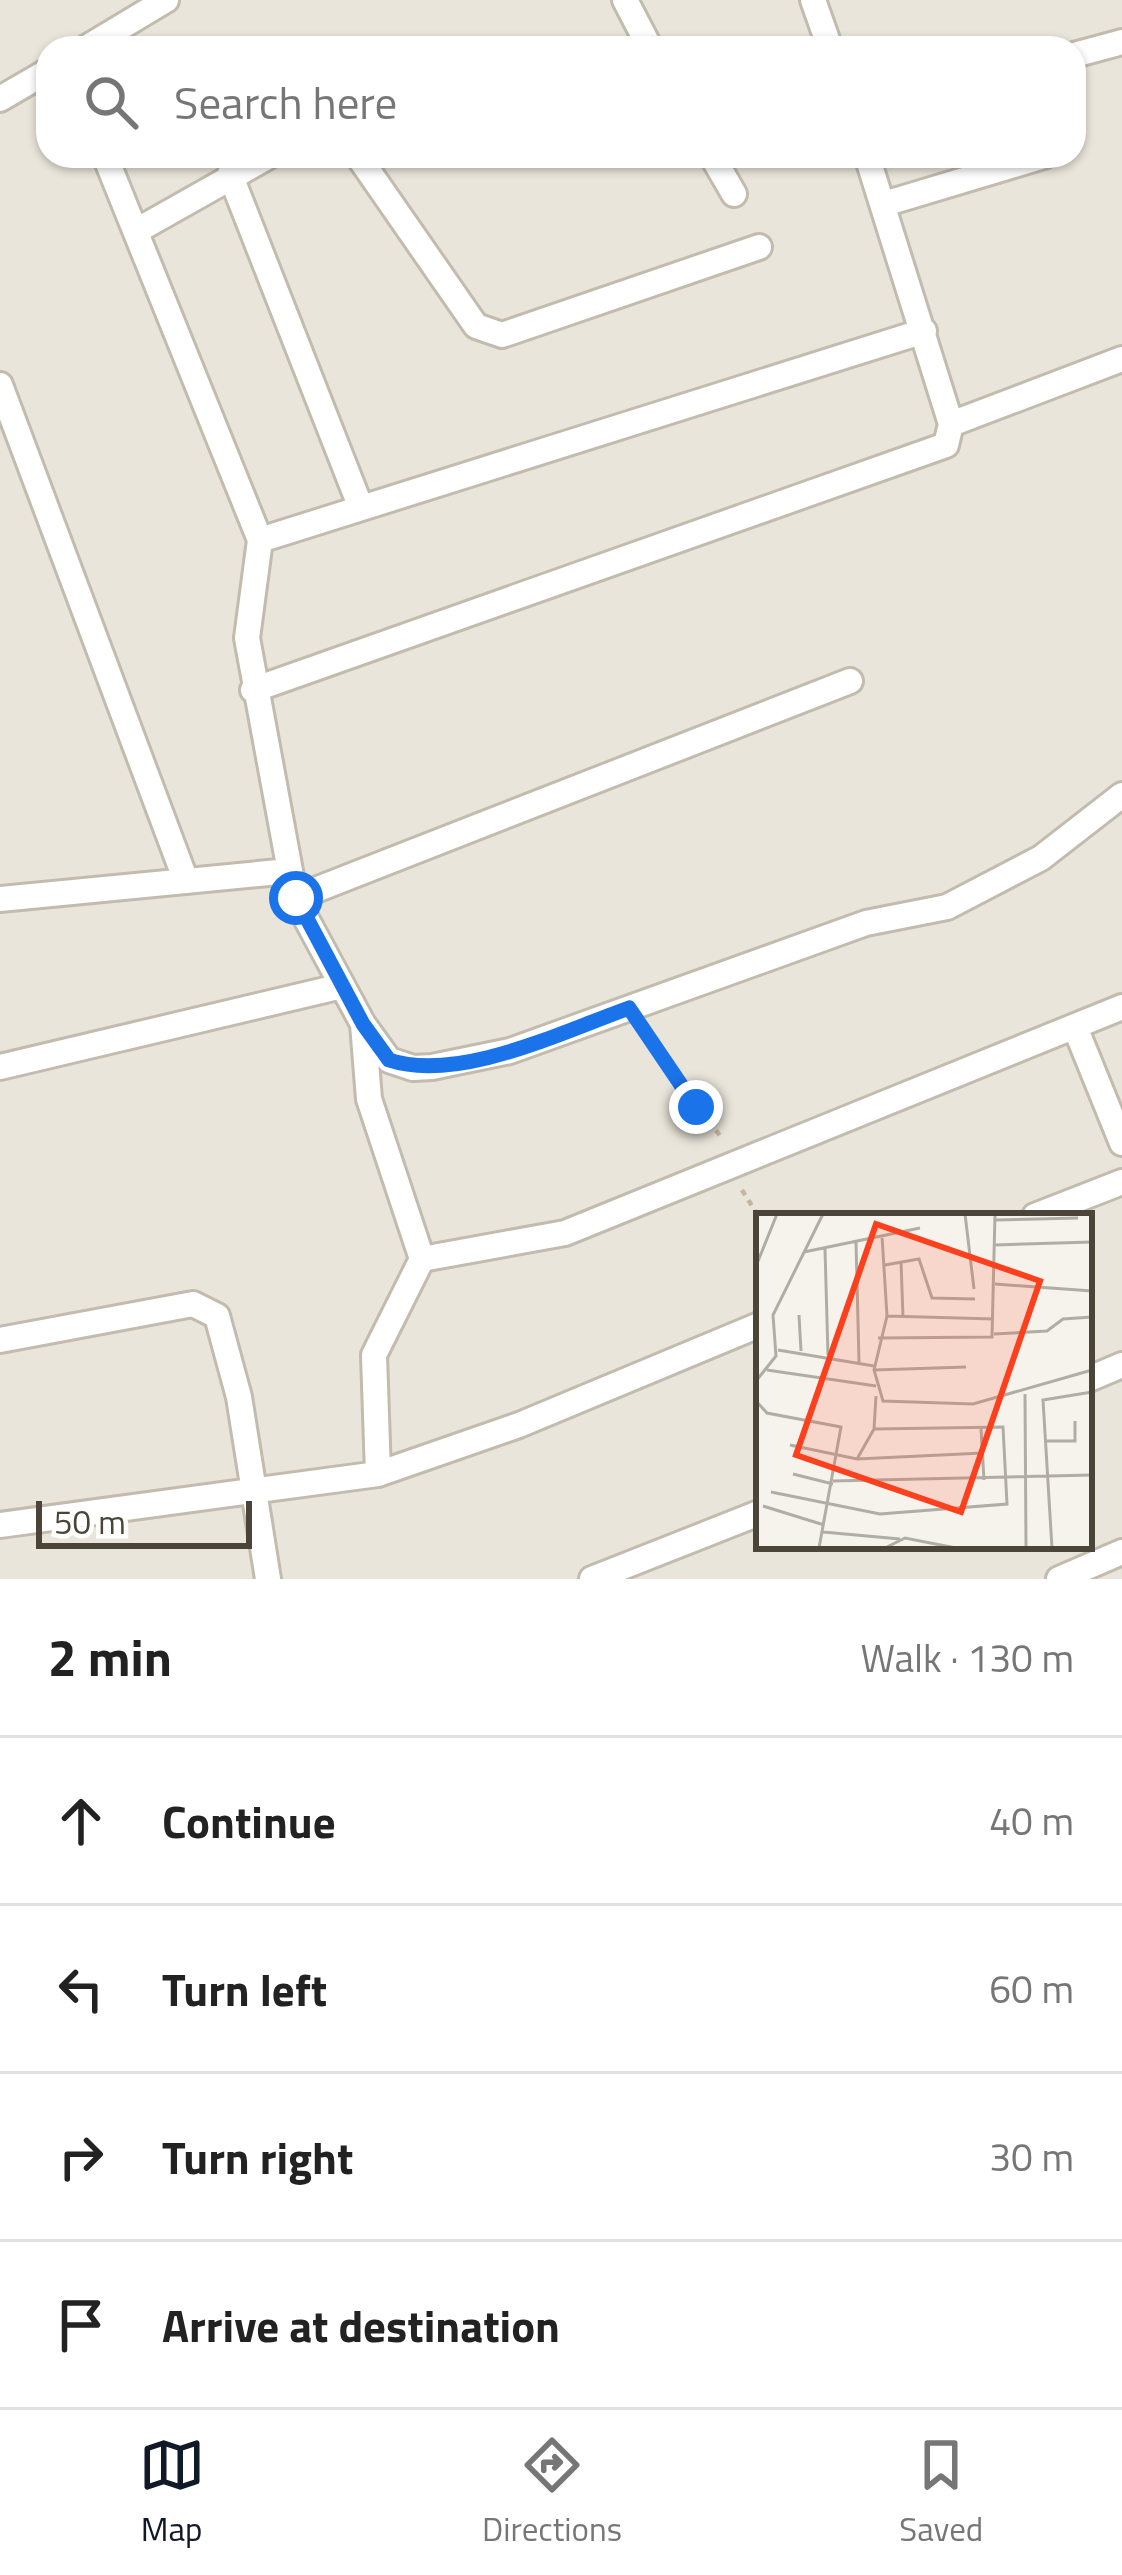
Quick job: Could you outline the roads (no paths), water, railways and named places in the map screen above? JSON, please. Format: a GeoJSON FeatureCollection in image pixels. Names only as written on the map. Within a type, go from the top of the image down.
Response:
{"type":"FeatureCollection","features":[{"type":"Feature","properties":{"kind":"street"},"geometry":{"type":"LineString","coordinates":[[106,36],[166,0]]}},
{"type":"Feature","properties":{"kind":"street"},"geometry":{"type":"LineString","coordinates":[[625,0],[644,36]]}},
{"type":"Feature","properties":{"kind":"street"},"geometry":{"type":"LineString","coordinates":[[814,0],[826,36]]}},
{"type":"Feature","properties":{"kind":"street"},"geometry":{"type":"LineString","coordinates":[[1086,52],[1122,42]]}},
{"type":"Feature","properties":{"kind":"street"},"geometry":{"type":"LineString","coordinates":[[0,99],[36,77]]}},
{"type":"Feature","properties":{"kind":"street"},"geometry":{"type":"LineString","coordinates":[[110,168],[260,540],[247,638],[253,690],[296,898],[363,1024],[389,1060],[413,1068],[510,1051],[866,923],[923,915],[971,897],[1041,858],[1122,795]]}},
{"type":"Feature","properties":{"kind":"street"},"geometry":{"type":"LineString","coordinates":[[138,230],[243,168]]}},
{"type":"Feature","properties":{"kind":"street"},"geometry":{"type":"LineString","coordinates":[[366,168],[476,326],[502,335],[759,248]]}},
{"type":"Feature","properties":{"kind":"street"},"geometry":{"type":"LineString","coordinates":[[719,168],[734,194]]}},
{"type":"Feature","properties":{"kind":"street"},"geometry":{"type":"LineString","coordinates":[[253,690],[946,446],[951,424],[871,168]]}},
{"type":"Feature","properties":{"kind":"street"},"geometry":{"type":"LineString","coordinates":[[884,204],[1004,168]]}},
{"type":"Feature","properties":{"kind":"street"},"geometry":{"type":"LineString","coordinates":[[230,174],[362,508]]}},
{"type":"Feature","properties":{"kind":"street"},"geometry":{"type":"LineString","coordinates":[[260,540],[923,331]]}},
{"type":"Feature","properties":{"kind":"street"},"geometry":{"type":"LineString","coordinates":[[951,424],[1122,359]]}},
{"type":"Feature","properties":{"kind":"street"},"geometry":{"type":"LineString","coordinates":[[0,385],[186,881]]}},
{"type":"Feature","properties":{"kind":"street"},"geometry":{"type":"LineString","coordinates":[[296,898],[850,681]]}},
{"type":"Feature","properties":{"kind":"street"},"geometry":{"type":"LineString","coordinates":[[0,899],[289,871]]}},
{"type":"Feature","properties":{"kind":"street"},"geometry":{"type":"LineString","coordinates":[[0,1067],[342,986]]}},
{"type":"Feature","properties":{"kind":"street"},"geometry":{"type":"LineString","coordinates":[[422,1258],[565,1233],[1122,1007]]}},
{"type":"Feature","properties":{"kind":"street"},"geometry":{"type":"LineString","coordinates":[[363,1024],[369,1100],[422,1258],[374,1355],[378,1474]]}},
{"type":"Feature","properties":{"kind":"street"},"geometry":{"type":"LineString","coordinates":[[1075,1028],[1122,1143]]}},
{"type":"Feature","properties":{"kind":"street"},"geometry":{"type":"LineString","coordinates":[[1043,1213],[1122,1182]]}},
{"type":"Feature","properties":{"kind":"street"},"geometry":{"type":"LineString","coordinates":[[0,1340],[193,1304],[217,1316],[239,1397],[268,1579]]}},
{"type":"Feature","properties":{"kind":"street"},"geometry":{"type":"LineString","coordinates":[[0,1525],[378,1474],[519,1425],[756,1326]]}},
{"type":"Feature","properties":{"kind":"street"},"geometry":{"type":"LineString","coordinates":[[1092,1377],[1122,1365]]}},
{"type":"Feature","properties":{"kind":"street"},"geometry":{"type":"LineString","coordinates":[[604,1577],[756,1514]]}},
{"type":"Feature","properties":{"kind":"street"},"geometry":{"type":"LineString","coordinates":[[1060,1579],[1122,1552]]}}]}
